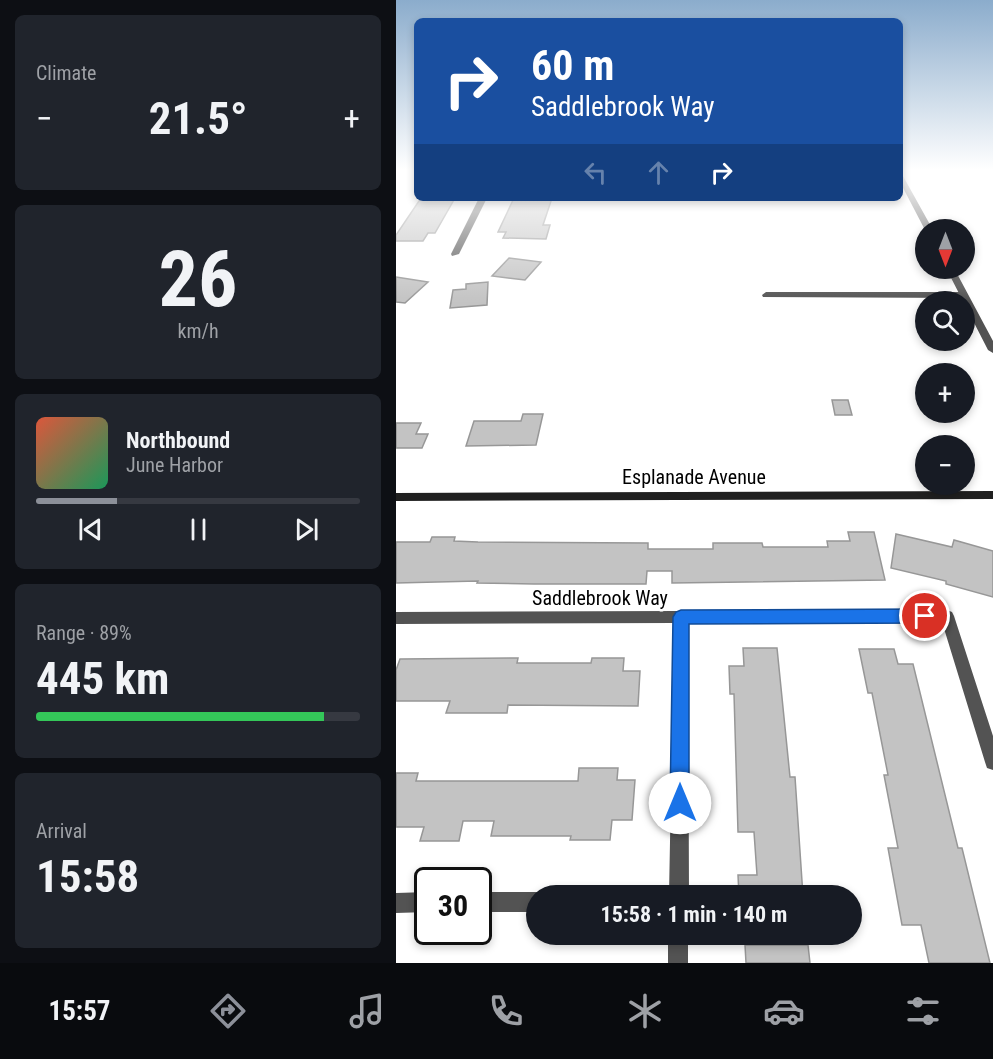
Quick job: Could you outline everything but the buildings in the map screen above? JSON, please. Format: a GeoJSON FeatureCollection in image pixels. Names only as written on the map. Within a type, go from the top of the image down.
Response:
{"type":"FeatureCollection","features":[{"type":"Feature","properties":{"kind":"main road","name":"Esplanade Avenue"},"geometry":{"type":"LineString","coordinates":[[396,497],[993,495]]}},
{"type":"Feature","properties":{"kind":"street"},"geometry":{"type":"LineString","coordinates":[[455,254],[475,214]]}},
{"type":"Feature","properties":{"kind":"street"},"geometry":{"type":"LineString","coordinates":[[766,295],[915,296]]}},
{"type":"Feature","properties":{"kind":"street"},"geometry":{"type":"LineString","coordinates":[[975,316],[993,350]]}},
{"type":"Feature","properties":{"kind":"street","name":"Saddlebrook Way"},"geometry":{"type":"LineString","coordinates":[[396,618],[947,616],[993,762]]}},
{"type":"Feature","properties":{"kind":"street"},"geometry":{"type":"LineString","coordinates":[[679,885],[681,617]]}},
{"type":"Feature","properties":{"kind":"street"},"geometry":{"type":"LineString","coordinates":[[396,903],[414,902]]}},
{"type":"Feature","properties":{"kind":"street"},"geometry":{"type":"LineString","coordinates":[[492,902],[526,902]]}},
{"type":"Feature","properties":{"kind":"street"},"geometry":{"type":"LineString","coordinates":[[678,945],[678,963]]}},
{"type":"Feature","properties":{"kind":"route"},"geometry":{"type":"LineString","coordinates":[[680,803],[681,617],[925,616]]}}]}
